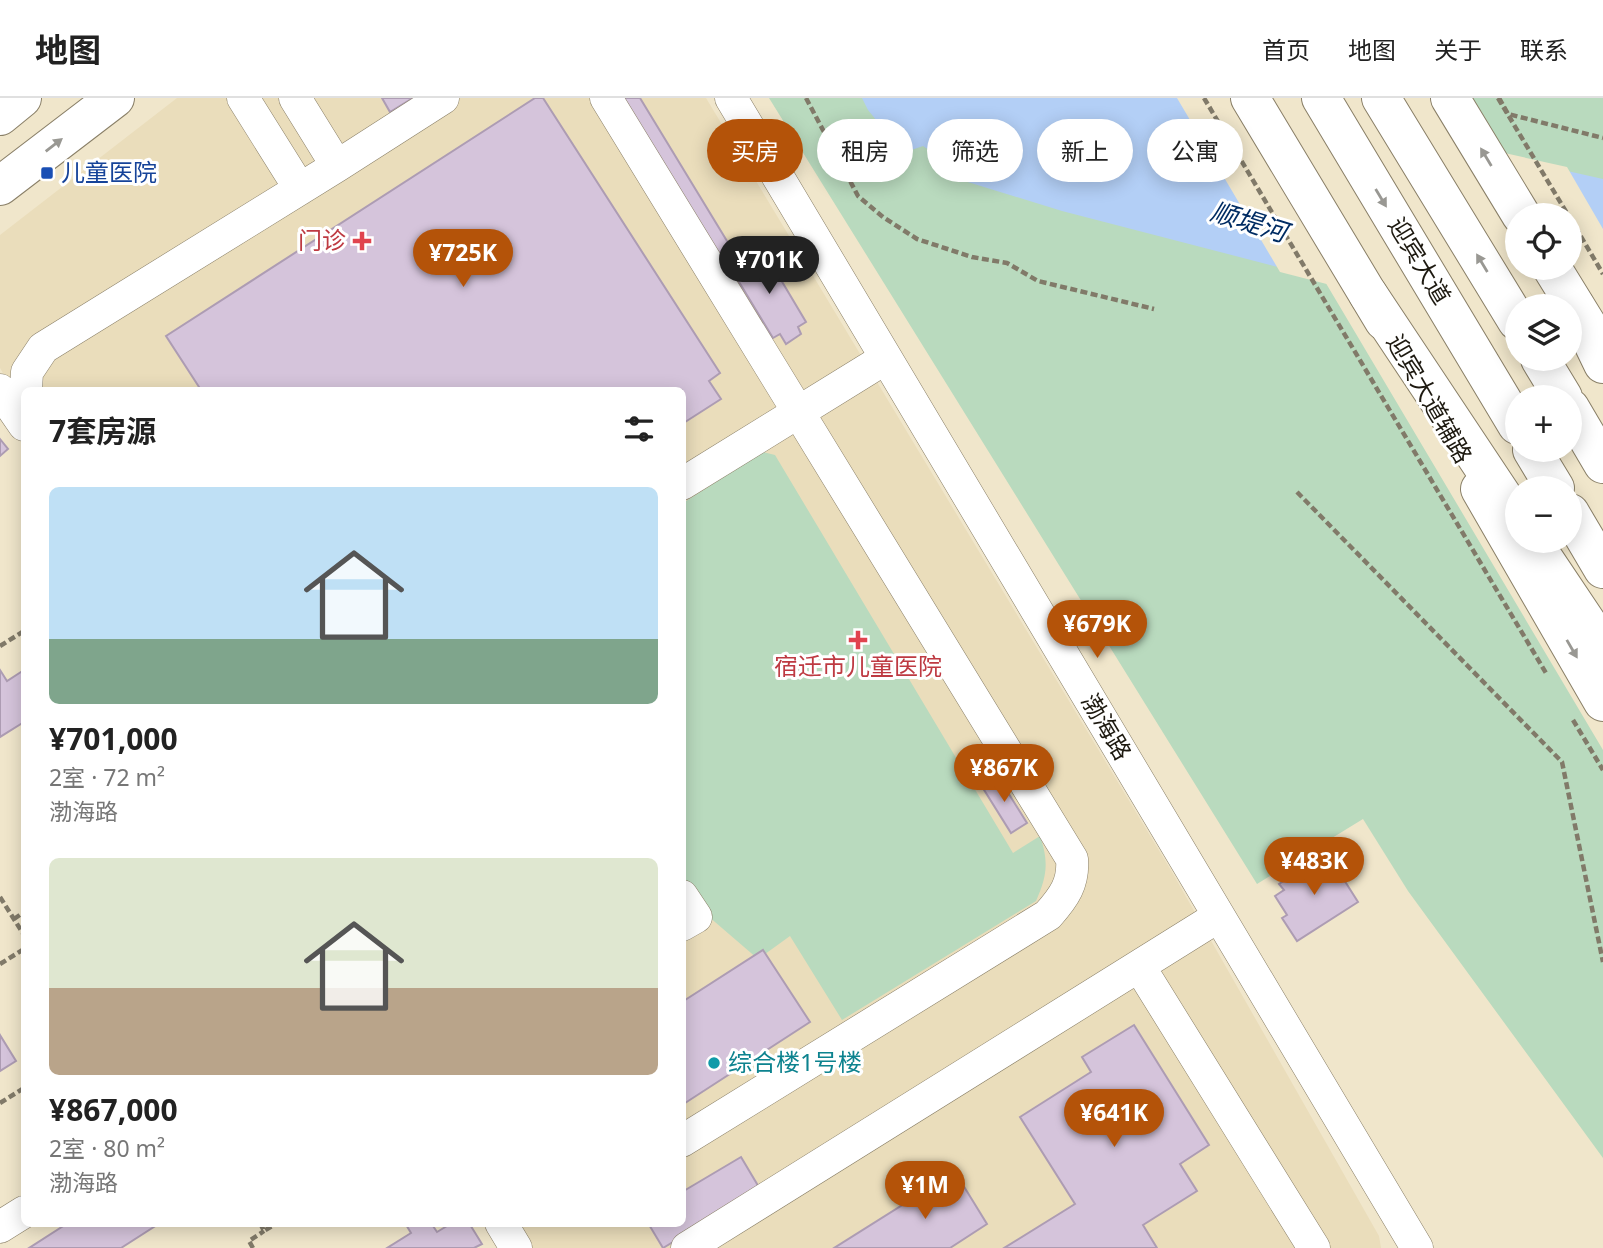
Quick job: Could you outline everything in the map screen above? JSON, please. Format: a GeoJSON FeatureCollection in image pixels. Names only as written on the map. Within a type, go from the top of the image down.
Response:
{"type":"FeatureCollection","features":[{"type":"Feature","properties":{"kind":"main road"},"geometry":{"type":"LineString","coordinates":[[0,116],[22,98]]}},
{"type":"Feature","properties":{"kind":"main road"},"geometry":{"type":"LineString","coordinates":[[0,186],[115,98]]}},
{"type":"Feature","properties":{"kind":"main road","name":"迎宾大道辅路"},"geometry":{"type":"LineString","coordinates":[[1250,98],[1392,335],[1586,707]]}},
{"type":"Feature","properties":{"kind":"main road","name":"迎宾大道"},"geometry":{"type":"LineString","coordinates":[[1321,98],[1505,405]]}},
{"type":"Feature","properties":{"kind":"main road"},"geometry":{"type":"LineString","coordinates":[[1381,98],[1505,301]]}},
{"type":"Feature","properties":{"kind":"main road"},"geometry":{"type":"LineString","coordinates":[[1450,98],[1514,203]]}},
{"type":"Feature","properties":{"kind":"main road"},"geometry":{"type":"LineString","coordinates":[[1367,293],[1505,500]]}},
{"type":"Feature","properties":{"kind":"main road"},"geometry":{"type":"LineString","coordinates":[[1582,317],[1603,349]]}},
{"type":"Feature","properties":{"kind":"main road"},"geometry":{"type":"LineString","coordinates":[[1582,320],[1603,364]]}},
{"type":"Feature","properties":{"kind":"main road"},"geometry":{"type":"LineString","coordinates":[[1582,428],[1603,464]]}},
{"type":"Feature","properties":{"kind":"main road"},"geometry":{"type":"LineString","coordinates":[[1582,533],[1603,569]]}},
{"type":"Feature","properties":{"kind":"main road"},"geometry":{"type":"LineString","coordinates":[[1540,553],[1603,647]]}},
{"type":"Feature","properties":{"kind":"street"},"geometry":{"type":"LineString","coordinates":[[243,98],[300,189]]}},
{"type":"Feature","properties":{"kind":"street"},"geometry":{"type":"LineString","coordinates":[[295,98],[337,166]]}},
{"type":"Feature","properties":{"kind":"street"},"geometry":{"type":"LineString","coordinates":[[26,387],[27,372],[43,348],[443,98]]}},
{"type":"Feature","properties":{"kind":"street"},"geometry":{"type":"LineString","coordinates":[[606,98],[1072,859],[1073,872],[1068,890],[1048,915],[686,1139]]}},
{"type":"Feature","properties":{"kind":"street","name":"渤海路"},"geometry":{"type":"LineString","coordinates":[[731,98],[1417,1248]]}},
{"type":"Feature","properties":{"kind":"street"},"geometry":{"type":"LineString","coordinates":[[686,482],[886,358]]}},
{"type":"Feature","properties":{"kind":"street"},"geometry":{"type":"LineString","coordinates":[[0,390],[21,421]]}},
{"type":"Feature","properties":{"kind":"street"},"geometry":{"type":"LineString","coordinates":[[686,901],[696,917],[686,923]]}},
{"type":"Feature","properties":{"kind":"street"},"geometry":{"type":"LineString","coordinates":[[687,1248],[1219,916]]}},
{"type":"Feature","properties":{"kind":"street"},"geometry":{"type":"LineString","coordinates":[[1139,966],[1314,1248]]}},
{"type":"Feature","properties":{"kind":"street"},"geometry":{"type":"LineString","coordinates":[[0,1227],[21,1214]]}},
{"type":"Feature","properties":{"kind":"street"},"geometry":{"type":"LineString","coordinates":[[503,1227],[516,1248]]}},
{"type":"Feature","properties":{"kind":"path"},"geometry":{"type":"LineString","coordinates":[[806,98],[858,196],[883,217],[917,239],[972,257],[1007,263],[1038,281],[1154,309]]}},
{"type":"Feature","properties":{"kind":"path"},"geometry":{"type":"LineString","coordinates":[[1204,98],[1548,676]]}},
{"type":"Feature","properties":{"kind":"path"},"geometry":{"type":"LineString","coordinates":[[1498,98],[1561,203]]}},
{"type":"Feature","properties":{"kind":"path"},"geometry":{"type":"LineString","coordinates":[[1508,114],[1603,138]]}},
{"type":"Feature","properties":{"kind":"path"},"geometry":{"type":"LineString","coordinates":[[1582,238],[1603,274]]}},
{"type":"Feature","properties":{"kind":"path"},"geometry":{"type":"LineString","coordinates":[[1297,492],[1562,762],[1603,962]]}},
{"type":"Feature","properties":{"kind":"path"},"geometry":{"type":"LineString","coordinates":[[0,646],[21,633]]}},
{"type":"Feature","properties":{"kind":"path"},"geometry":{"type":"LineString","coordinates":[[1586,707],[1603,770]]}},
{"type":"Feature","properties":{"kind":"path"},"geometry":{"type":"LineString","coordinates":[[0,897],[21,930]]}},
{"type":"Feature","properties":{"kind":"path"},"geometry":{"type":"LineString","coordinates":[[14,919],[21,914]]}},
{"type":"Feature","properties":{"kind":"path"},"geometry":{"type":"LineString","coordinates":[[0,964],[21,950]]}},
{"type":"Feature","properties":{"kind":"path"},"geometry":{"type":"LineString","coordinates":[[0,1103],[21,1090]]}},
{"type":"Feature","properties":{"kind":"path"},"geometry":{"type":"LineString","coordinates":[[262,1227],[264,1231]]}},
{"type":"Feature","properties":{"kind":"path"},"geometry":{"type":"LineString","coordinates":[[253,1248],[249,1241],[270,1227]]}},
{"type":"Feature","properties":{"kind":"shaded area","name":"宿迁市儿童医院"},"geometry":{"type":"Polygon","coordinates":[[[177,98],[706,98],[719,119],[707,119],[707,182],[757,182],[1172,872],[1379,1236],[1381,1248],[525,1248],[513,1227],[686,1227],[686,387],[21,387],[21,404],[0,368],[0,235],[177,98]]]}},
{"type":"Feature","properties":{"kind":"green space"},"geometry":{"type":"Polygon","coordinates":[[[769,98],[1216,98],[1228,119],[1147,119],[1147,182],[1243,182],[1243,143],[1603,750],[1603,1158],[1408,891],[1363,819],[1257,884],[821,182],[913,182],[913,119],[817,119],[817,175],[803,153],[803,119],[782,119],[769,98]]]}},
{"type":"Feature","properties":{"kind":"green space"},"geometry":{"type":"Polygon","coordinates":[[[1449,98],[1603,98],[1603,194],[1495,173],[1449,98]]]}},
{"type":"Feature","properties":{"kind":"green space"},"geometry":{"type":"Polygon","coordinates":[[[763,452],[775,455],[1013,853],[1040,836],[1046,861],[1043,884],[1036,901],[842,1020],[790,936],[758,959],[708,916],[686,881],[686,501],[763,452]]]}},
{"type":"Feature","properties":{"kind":"water","name":"顺堤河"},"geometry":{"type":"Polygon","coordinates":[[[862,98],[1242,98],[1603,179],[1603,351],[1582,322],[1582,294],[1505,294],[1505,326],[1062,211],[968,182],[1023,182],[1023,119],[927,119],[927,149],[923,146],[913,150],[913,119],[875,119],[862,98]]]}},
{"type":"Feature","properties":{"kind":"pier"},"geometry":{"type":"Polygon","coordinates":[[[1177,98],[1258,98],[1567,167],[1603,229],[1603,355],[1582,349],[1582,294],[1505,294],[1505,330],[1280,272],[1227,182],[1243,182],[1243,119],[1189,119],[1177,98]]]}},
{"type":"Feature","properties":{"kind":"building"},"geometry":{"type":"Polygon","coordinates":[[[382,98],[413,98],[390,112],[382,98]]]}},
{"type":"Feature","properties":{"kind":"building"},"geometry":{"type":"Polygon","coordinates":[[[535,98],[543,98],[720,373],[709,381],[721,399],[686,421],[686,387],[199,387],[166,336],[535,98]]]}},
{"type":"Feature","properties":{"kind":"building"},"geometry":{"type":"Polygon","coordinates":[[[620,98],[640,98],[730,246],[716,255],[620,98]]]}},
{"type":"Feature","properties":{"kind":"building"},"geometry":{"type":"Polygon","coordinates":[[[762,248],[806,322],[798,327],[801,334],[786,344],[780,334],[773,338],[730,267],[762,248]]]}},
{"type":"Feature","properties":{"kind":"building"},"geometry":{"type":"Polygon","coordinates":[[[0,439],[8,449],[0,456],[0,439]]]}},
{"type":"Feature","properties":{"kind":"building"},"geometry":{"type":"Polygon","coordinates":[[[0,670],[7,681],[21,672],[21,724],[0,737],[0,670]]]}},
{"type":"Feature","properties":{"kind":"building"},"geometry":{"type":"Polygon","coordinates":[[[997,775],[1027,823],[1011,833],[981,785],[997,775]]]}},
{"type":"Feature","properties":{"kind":"building"},"geometry":{"type":"Polygon","coordinates":[[[1327,853],[1358,902],[1297,941],[1282,918],[1287,915],[1275,896],[1284,890],[1279,884],[1327,853]]]}},
{"type":"Feature","properties":{"kind":"building","name":"综合楼1号楼"},"geometry":{"type":"Polygon","coordinates":[[[763,950],[810,1022],[686,1102],[686,999],[763,950]]]}},
{"type":"Feature","properties":{"kind":"building"},"geometry":{"type":"Polygon","coordinates":[[[1134,1025],[1209,1145],[1180,1164],[1197,1191],[1143,1225],[1157,1248],[1004,1248],[1075,1204],[1020,1117],[1091,1072],[1082,1057],[1134,1025]]]}},
{"type":"Feature","properties":{"kind":"building"},"geometry":{"type":"Polygon","coordinates":[[[0,1035],[16,1061],[0,1071],[0,1035]]]}},
{"type":"Feature","properties":{"kind":"building"},"geometry":{"type":"Polygon","coordinates":[[[741,1157],[760,1189],[663,1248],[650,1227],[686,1227],[686,1190],[741,1157]]]}},
{"type":"Feature","properties":{"kind":"building"},"geometry":{"type":"Polygon","coordinates":[[[955,1172],[987,1224],[950,1248],[834,1248],[955,1172]]]}},
{"type":"Feature","properties":{"kind":"building"},"geometry":{"type":"Polygon","coordinates":[[[62,1227],[154,1227],[121,1248],[29,1248],[62,1227]]]}},
{"type":"Feature","properties":{"kind":"building"},"geometry":{"type":"Polygon","coordinates":[[[407,1227],[434,1227],[437,1232],[445,1227],[471,1227],[482,1244],[474,1248],[387,1248],[411,1233],[407,1227]]]}},
{"type":"Feature","properties":{"kind":"place","name":"儿童医院"},"geometry":{"type":"Point","coordinates":[47,173]}},
{"type":"Feature","properties":{"kind":"place","name":"门诊"},"geometry":{"type":"Point","coordinates":[362,241]}},
{"type":"Feature","properties":{"kind":"place","name":"宿迁市儿童医院"},"geometry":{"type":"Point","coordinates":[858,640]}},
{"type":"Feature","properties":{"kind":"place","name":"综合楼1号楼"},"geometry":{"type":"Point","coordinates":[714,1063]}}]}
